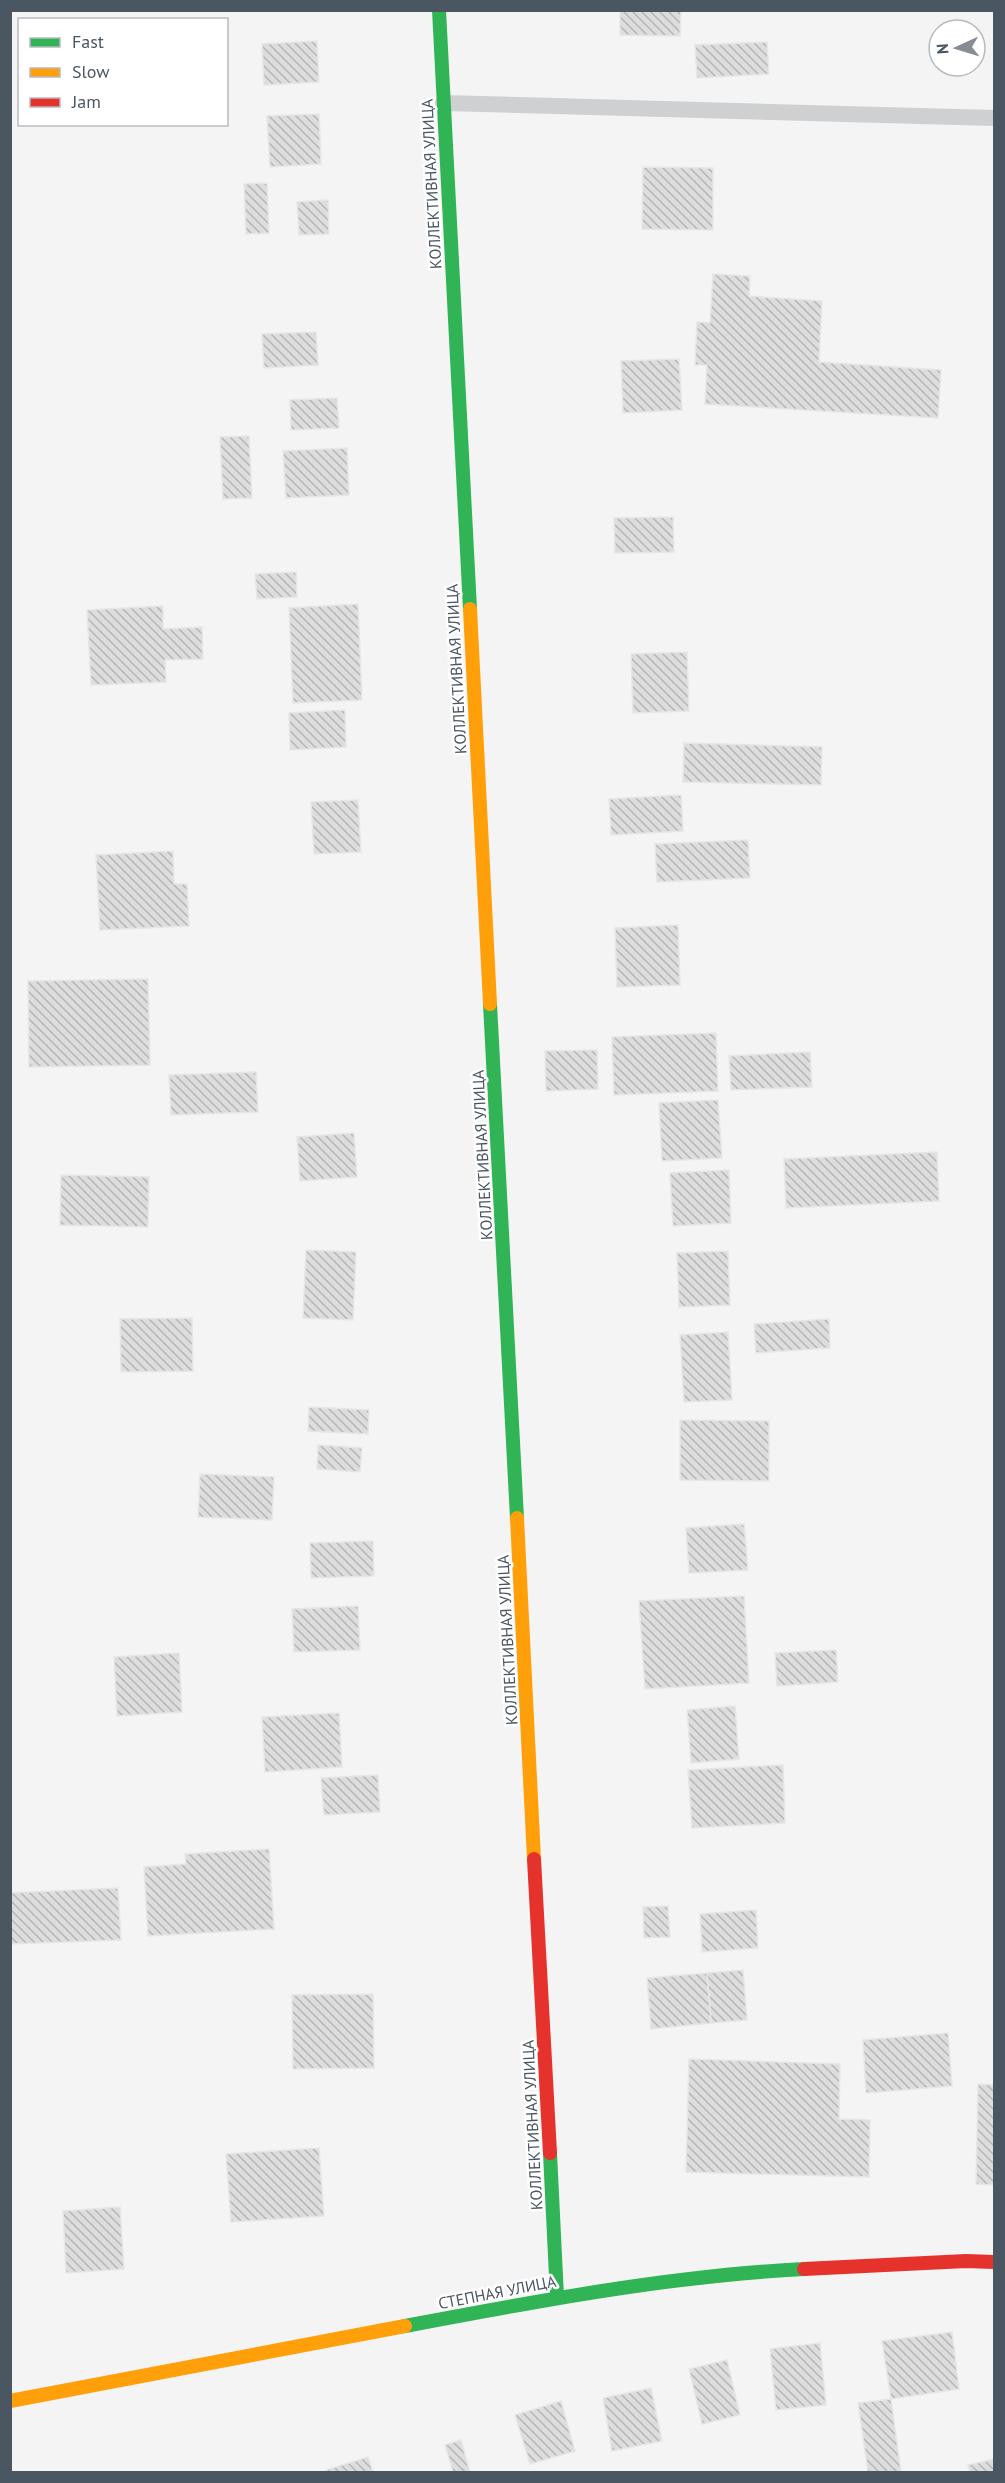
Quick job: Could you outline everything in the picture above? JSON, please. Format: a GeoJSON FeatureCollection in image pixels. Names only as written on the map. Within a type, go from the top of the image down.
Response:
{"type":"FeatureCollection","features":[{"type":"Feature","properties":{"kind":"street","name":"КОЛЛЕКТИВНАЯ УЛИЦА"},"geometry":{"type":"LineString","coordinates":[[439,10],[557,2297]]}},
{"type":"Feature","properties":{"kind":"street","name":"СТЕПНАЯ УЛИЦА"},"geometry":{"type":"LineString","coordinates":[[10,2401],[557,2297],[749,2272],[966,2261],[994,2262]]}},
{"type":"Feature","properties":{"kind":"lane"},"geometry":{"type":"LineString","coordinates":[[443,103],[994,118]]}},
{"type":"Feature","properties":{"kind":"building"},"geometry":{"type":"Polygon","coordinates":[[[620,10],[681,10],[680,36],[620,35],[620,10]]]}},
{"type":"Feature","properties":{"kind":"building"},"geometry":{"type":"Polygon","coordinates":[[[317,41],[319,82],[264,85],[262,44],[317,41]]]}},
{"type":"Feature","properties":{"kind":"building"},"geometry":{"type":"Polygon","coordinates":[[[767,42],[769,74],[697,78],[695,45],[767,42]]]}},
{"type":"Feature","properties":{"kind":"building"},"geometry":{"type":"Polygon","coordinates":[[[319,114],[321,164],[270,167],[267,116],[319,114]]]}},
{"type":"Feature","properties":{"kind":"building"},"geometry":{"type":"Polygon","coordinates":[[[643,167],[713,168],[713,230],[642,229],[643,167]]]}},
{"type":"Feature","properties":{"kind":"building"},"geometry":{"type":"Polygon","coordinates":[[[267,183],[269,233],[246,234],[244,184],[267,183]]]}},
{"type":"Feature","properties":{"kind":"building"},"geometry":{"type":"Polygon","coordinates":[[[328,200],[329,234],[299,235],[297,202],[328,200]]]}},
{"type":"Feature","properties":{"kind":"building"},"geometry":{"type":"Polygon","coordinates":[[[713,274],[750,276],[749,296],[822,301],[819,362],[941,370],[938,418],[705,404],[707,365],[695,365],[697,322],[710,323],[713,274]]]}},
{"type":"Feature","properties":{"kind":"building"},"geometry":{"type":"Polygon","coordinates":[[[316,332],[318,365],[264,368],[262,334],[316,332]]]}},
{"type":"Feature","properties":{"kind":"building"},"geometry":{"type":"Polygon","coordinates":[[[679,359],[682,410],[623,413],[621,361],[679,359]]]}},
{"type":"Feature","properties":{"kind":"building"},"geometry":{"type":"Polygon","coordinates":[[[337,398],[339,428],[291,430],[290,400],[337,398]]]}},
{"type":"Feature","properties":{"kind":"building"},"geometry":{"type":"Polygon","coordinates":[[[249,436],[252,498],[223,499],[220,437],[249,436]]]}},
{"type":"Feature","properties":{"kind":"building"},"geometry":{"type":"Polygon","coordinates":[[[347,448],[349,495],[286,498],[283,451],[347,448]]]}},
{"type":"Feature","properties":{"kind":"building"},"geometry":{"type":"Polygon","coordinates":[[[673,517],[674,552],[615,553],[614,518],[673,517]]]}},
{"type":"Feature","properties":{"kind":"building"},"geometry":{"type":"Polygon","coordinates":[[[296,572],[297,597],[257,599],[255,574],[296,572]]]}},
{"type":"Feature","properties":{"kind":"building"},"geometry":{"type":"Polygon","coordinates":[[[358,604],[362,700],[293,703],[289,608],[358,604]]]}},
{"type":"Feature","properties":{"kind":"building"},"geometry":{"type":"Polygon","coordinates":[[[163,606],[163,629],[202,627],[203,659],[165,660],[166,682],[91,685],[87,610],[163,606]]]}},
{"type":"Feature","properties":{"kind":"building"},"geometry":{"type":"Polygon","coordinates":[[[687,652],[689,711],[633,713],[631,654],[687,652]]]}},
{"type":"Feature","properties":{"kind":"building"},"geometry":{"type":"Polygon","coordinates":[[[345,710],[346,747],[290,750],[289,713],[345,710]]]}},
{"type":"Feature","properties":{"kind":"building"},"geometry":{"type":"Polygon","coordinates":[[[684,743],[822,747],[821,785],[683,782],[684,743]]]}},
{"type":"Feature","properties":{"kind":"building"},"geometry":{"type":"Polygon","coordinates":[[[681,795],[683,831],[611,835],[609,799],[681,795]]]}},
{"type":"Feature","properties":{"kind":"building"},"geometry":{"type":"Polygon","coordinates":[[[358,800],[361,852],[314,854],[311,802],[358,800]]]}},
{"type":"Feature","properties":{"kind":"building"},"geometry":{"type":"Polygon","coordinates":[[[748,840],[750,878],[657,882],[655,844],[748,840]]]}},
{"type":"Feature","properties":{"kind":"building"},"geometry":{"type":"Polygon","coordinates":[[[173,851],[174,884],[187,884],[189,926],[100,930],[96,855],[173,851]]]}},
{"type":"Feature","properties":{"kind":"building"},"geometry":{"type":"Polygon","coordinates":[[[678,925],[680,985],[617,987],[615,928],[678,925]]]}},
{"type":"Feature","properties":{"kind":"building"},"geometry":{"type":"Polygon","coordinates":[[[148,979],[150,1065],[29,1067],[28,981],[148,979]]]}},
{"type":"Feature","properties":{"kind":"building"},"geometry":{"type":"Polygon","coordinates":[[[716,1033],[718,1091],[614,1095],[612,1037],[716,1033]]]}},
{"type":"Feature","properties":{"kind":"building"},"geometry":{"type":"Polygon","coordinates":[[[597,1050],[598,1089],[546,1091],[545,1051],[597,1050]]]}},
{"type":"Feature","properties":{"kind":"building"},"geometry":{"type":"Polygon","coordinates":[[[810,1052],[812,1087],[731,1090],[729,1056],[810,1052]]]}},
{"type":"Feature","properties":{"kind":"building"},"geometry":{"type":"Polygon","coordinates":[[[256,1072],[258,1112],[171,1115],[169,1075],[256,1072]]]}},
{"type":"Feature","properties":{"kind":"building"},"geometry":{"type":"Polygon","coordinates":[[[718,1100],[722,1158],[662,1161],[659,1103],[718,1100]]]}},
{"type":"Feature","properties":{"kind":"building"},"geometry":{"type":"Polygon","coordinates":[[[354,1133],[357,1177],[300,1181],[297,1137],[354,1133]]]}},
{"type":"Feature","properties":{"kind":"building"},"geometry":{"type":"Polygon","coordinates":[[[937,1152],[939,1201],[786,1208],[784,1159],[937,1152]]]}},
{"type":"Feature","properties":{"kind":"building"},"geometry":{"type":"Polygon","coordinates":[[[729,1170],[731,1223],[673,1226],[670,1173],[729,1170]]]}},
{"type":"Feature","properties":{"kind":"building"},"geometry":{"type":"Polygon","coordinates":[[[61,1175],[149,1177],[148,1227],[60,1225],[61,1175]]]}},
{"type":"Feature","properties":{"kind":"building"},"geometry":{"type":"Polygon","coordinates":[[[306,1250],[356,1252],[353,1320],[303,1318],[306,1250]]]}},
{"type":"Feature","properties":{"kind":"building"},"geometry":{"type":"Polygon","coordinates":[[[728,1251],[730,1305],[679,1307],[677,1253],[728,1251]]]}},
{"type":"Feature","properties":{"kind":"building"},"geometry":{"type":"Polygon","coordinates":[[[192,1318],[193,1371],[121,1372],[120,1319],[192,1318]]]}},
{"type":"Feature","properties":{"kind":"building"},"geometry":{"type":"Polygon","coordinates":[[[829,1319],[830,1348],[756,1353],[754,1324],[829,1319]]]}},
{"type":"Feature","properties":{"kind":"building"},"geometry":{"type":"Polygon","coordinates":[[[728,1332],[732,1400],[684,1402],[680,1335],[728,1332]]]}},
{"type":"Feature","properties":{"kind":"building"},"geometry":{"type":"Polygon","coordinates":[[[309,1407],[369,1410],[368,1434],[308,1431],[309,1407]]]}},
{"type":"Feature","properties":{"kind":"building"},"geometry":{"type":"Polygon","coordinates":[[[680,1420],[769,1421],[769,1481],[680,1480],[680,1420]]]}},
{"type":"Feature","properties":{"kind":"building"},"geometry":{"type":"Polygon","coordinates":[[[318,1445],[362,1448],[360,1472],[317,1469],[318,1445]]]}},
{"type":"Feature","properties":{"kind":"building"},"geometry":{"type":"Polygon","coordinates":[[[200,1474],[274,1477],[272,1520],[198,1517],[200,1474]]]}},
{"type":"Feature","properties":{"kind":"building"},"geometry":{"type":"Polygon","coordinates":[[[744,1524],[748,1570],[689,1573],[686,1528],[744,1524]]]}},
{"type":"Feature","properties":{"kind":"building"},"geometry":{"type":"Polygon","coordinates":[[[373,1541],[374,1576],[311,1578],[310,1543],[373,1541]]]}},
{"type":"Feature","properties":{"kind":"building"},"geometry":{"type":"Polygon","coordinates":[[[744,1596],[749,1683],[645,1689],[639,1601],[744,1596]]]}},
{"type":"Feature","properties":{"kind":"building"},"geometry":{"type":"Polygon","coordinates":[[[358,1606],[360,1650],[294,1652],[292,1609],[358,1606]]]}},
{"type":"Feature","properties":{"kind":"building"},"geometry":{"type":"Polygon","coordinates":[[[836,1650],[838,1682],[777,1686],[775,1653],[836,1650]]]}},
{"type":"Feature","properties":{"kind":"building"},"geometry":{"type":"Polygon","coordinates":[[[179,1653],[182,1712],[117,1716],[114,1657],[179,1653]]]}},
{"type":"Feature","properties":{"kind":"building"},"geometry":{"type":"Polygon","coordinates":[[[735,1706],[739,1759],[691,1763],[687,1710],[735,1706]]]}},
{"type":"Feature","properties":{"kind":"building"},"geometry":{"type":"Polygon","coordinates":[[[339,1713],[342,1767],[265,1772],[262,1717],[339,1713]]]}},
{"type":"Feature","properties":{"kind":"building"},"geometry":{"type":"Polygon","coordinates":[[[783,1765],[785,1823],[692,1828],[688,1770],[783,1765]]]}},
{"type":"Feature","properties":{"kind":"building"},"geometry":{"type":"Polygon","coordinates":[[[378,1775],[380,1812],[324,1815],[321,1778],[378,1775]]]}},
{"type":"Feature","properties":{"kind":"building"},"geometry":{"type":"Polygon","coordinates":[[[269,1849],[274,1929],[148,1936],[144,1867],[186,1864],[185,1854],[269,1849]]]}},
{"type":"Feature","properties":{"kind":"building"},"geometry":{"type":"Polygon","coordinates":[[[118,1888],[121,1940],[10,1944],[10,1893],[118,1888]]]}},
{"type":"Feature","properties":{"kind":"building"},"geometry":{"type":"Polygon","coordinates":[[[668,1906],[670,1937],[644,1938],[643,1907],[668,1906]]]}},
{"type":"Feature","properties":{"kind":"building"},"geometry":{"type":"Polygon","coordinates":[[[756,1910],[758,1948],[702,1952],[700,1914],[756,1910]]]}},
{"type":"Feature","properties":{"kind":"building"},"geometry":{"type":"Polygon","coordinates":[[[743,1970],[747,2020],[711,2023],[707,1973],[743,1970]]]}},
{"type":"Feature","properties":{"kind":"building"},"geometry":{"type":"Polygon","coordinates":[[[707,1973],[711,2023],[651,2029],[647,1978],[707,1973]]]}},
{"type":"Feature","properties":{"kind":"building"},"geometry":{"type":"Polygon","coordinates":[[[373,1994],[374,2068],[293,2069],[292,1995],[373,1994]]]}},
{"type":"Feature","properties":{"kind":"building"},"geometry":{"type":"Polygon","coordinates":[[[948,2033],[952,2086],[866,2093],[863,2040],[948,2033]]]}},
{"type":"Feature","properties":{"kind":"building"},"geometry":{"type":"Polygon","coordinates":[[[689,2059],[840,2064],[839,2119],[870,2120],[869,2177],[686,2172],[689,2059]]]}},
{"type":"Feature","properties":{"kind":"building"},"geometry":{"type":"Polygon","coordinates":[[[978,2084],[994,2085],[994,2185],[976,2184],[978,2084]]]}},
{"type":"Feature","properties":{"kind":"building"},"geometry":{"type":"Polygon","coordinates":[[[319,2148],[324,2216],[231,2222],[226,2154],[319,2148]]]}},
{"type":"Feature","properties":{"kind":"building"},"geometry":{"type":"Polygon","coordinates":[[[120,2207],[124,2269],[66,2273],[63,2211],[120,2207]]]}},
{"type":"Feature","properties":{"kind":"building"},"geometry":{"type":"Polygon","coordinates":[[[952,2332],[959,2389],[891,2399],[882,2341],[952,2332]]]}},
{"type":"Feature","properties":{"kind":"building"},"geometry":{"type":"Polygon","coordinates":[[[820,2343],[826,2405],[776,2410],[770,2349],[820,2343]]]}},
{"type":"Feature","properties":{"kind":"building"},"geometry":{"type":"Polygon","coordinates":[[[727,2360],[740,2415],[702,2424],[689,2369],[727,2360]]]}},
{"type":"Feature","properties":{"kind":"building"},"geometry":{"type":"Polygon","coordinates":[[[651,2388],[662,2441],[612,2451],[603,2398],[651,2388]]]}},
{"type":"Feature","properties":{"kind":"building"},"geometry":{"type":"Polygon","coordinates":[[[891,2399],[901,2472],[868,2472],[858,2403],[891,2399]]]}},
{"type":"Feature","properties":{"kind":"building"},"geometry":{"type":"Polygon","coordinates":[[[561,2401],[575,2451],[530,2464],[515,2415],[561,2401]]]}},
{"type":"Feature","properties":{"kind":"building"},"geometry":{"type":"Polygon","coordinates":[[[461,2440],[470,2472],[453,2472],[445,2445],[461,2440]]]}},
{"type":"Feature","properties":{"kind":"building"},"geometry":{"type":"Polygon","coordinates":[[[368,2457],[373,2472],[326,2472],[326,2470],[368,2457]]]}},
{"type":"Feature","properties":{"kind":"building"},"geometry":{"type":"Polygon","coordinates":[[[994,2459],[994,2472],[970,2472],[968,2465],[994,2459]]]}},
{"type":"Feature","properties":{"kind":"traffic: fast"},"geometry":{"type":"LineString","coordinates":[[439,10],[470,609]]}},
{"type":"Feature","properties":{"kind":"traffic: fast"},"geometry":{"type":"LineString","coordinates":[[490,1004],[517,1518]]}},
{"type":"Feature","properties":{"kind":"traffic: fast"},"geometry":{"type":"LineString","coordinates":[[550,2153],[557,2297]]}},
{"type":"Feature","properties":{"kind":"traffic: fast"},"geometry":{"type":"LineString","coordinates":[[405,2326],[554,2299],[654,2284],[704,2277],[804,2269]]}},
{"type":"Feature","properties":{"kind":"traffic: slow"},"geometry":{"type":"LineString","coordinates":[[470,609],[490,1004]]}},
{"type":"Feature","properties":{"kind":"traffic: slow"},"geometry":{"type":"LineString","coordinates":[[517,1518],[534,1859]]}},
{"type":"Feature","properties":{"kind":"traffic: slow"},"geometry":{"type":"LineString","coordinates":[[10,2401],[405,2326]]}},
{"type":"Feature","properties":{"kind":"traffic: jam"},"geometry":{"type":"LineString","coordinates":[[534,1859],[550,2153]]}},
{"type":"Feature","properties":{"kind":"traffic: jam"},"geometry":{"type":"LineString","coordinates":[[804,2269],[966,2261],[994,2262]]}}]}
